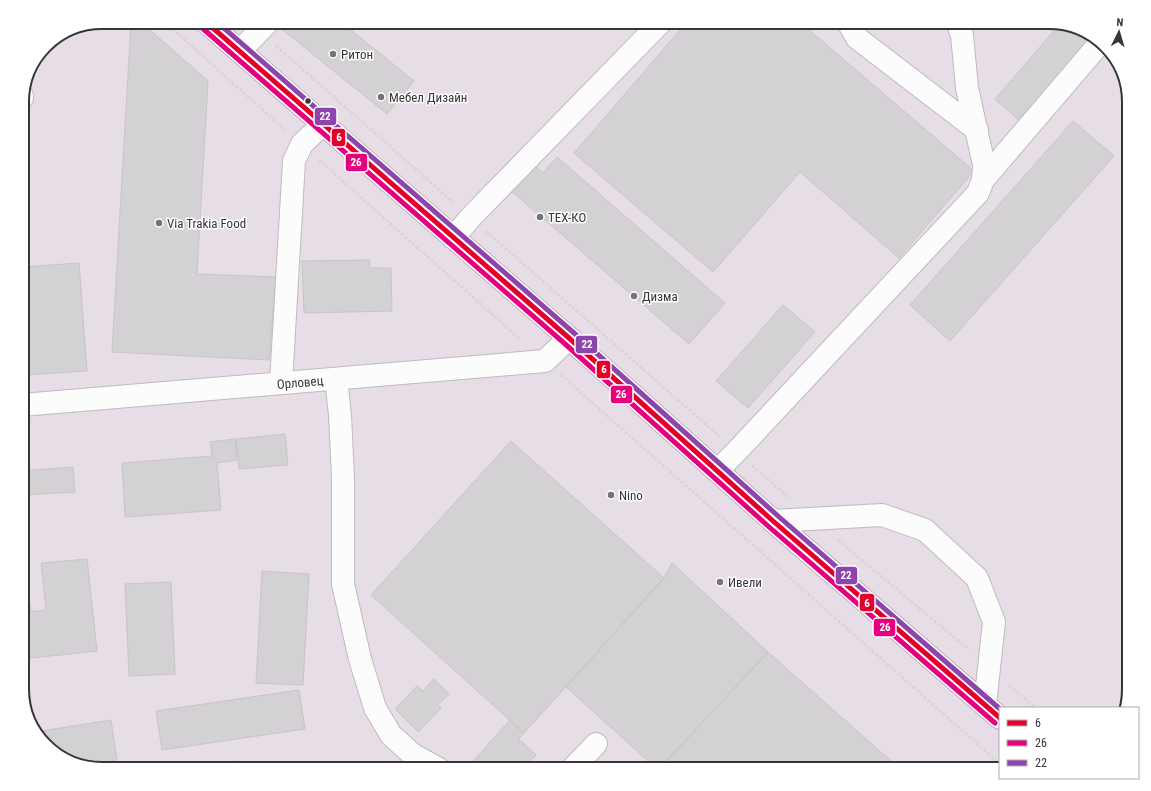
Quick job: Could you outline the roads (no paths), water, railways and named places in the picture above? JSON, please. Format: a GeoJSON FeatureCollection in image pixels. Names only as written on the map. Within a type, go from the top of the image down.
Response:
{"type":"FeatureCollection","features":[{"type":"Feature","properties":{"kind":"main road"},"geometry":{"type":"LineString","coordinates":[[214,29],[569,338],[773,521],[993,712]]}},
{"type":"Feature","properties":{"kind":"street"},"geometry":{"type":"LineString","coordinates":[[240,51],[262,29]]}},
{"type":"Feature","properties":{"kind":"street"},"geometry":{"type":"LineString","coordinates":[[453,238],[655,29]]}},
{"type":"Feature","properties":{"kind":"street"},"geometry":{"type":"LineString","coordinates":[[852,29],[857,38],[977,130]]}},
{"type":"Feature","properties":{"kind":"street"},"geometry":{"type":"LineString","coordinates":[[717,471],[978,193],[983,180],[984,165],[967,88],[962,35],[960,29]]}},
{"type":"Feature","properties":{"kind":"street"},"geometry":{"type":"LineString","coordinates":[[983,180],[1097,47]]}},
{"type":"Feature","properties":{"kind":"street"},"geometry":{"type":"LineString","coordinates":[[281,383],[294,161],[302,144],[323,124]]}},
{"type":"Feature","properties":{"kind":"street","name":"Орловец"},"geometry":{"type":"LineString","coordinates":[[29,404],[545,361],[569,338]]}},
{"type":"Feature","properties":{"kind":"street"},"geometry":{"type":"LineString","coordinates":[[336,379],[340,415],[343,478],[343,584],[360,659],[375,708],[391,735],[412,754],[426,762]]}},
{"type":"Feature","properties":{"kind":"street"},"geometry":{"type":"LineString","coordinates":[[773,521],[882,515],[925,530],[977,578],[994,622],[989,667],[993,712]]}},
{"type":"Feature","properties":{"kind":"street"},"geometry":{"type":"LineString","coordinates":[[579,762],[596,744]]}},
{"type":"Feature","properties":{"kind":"place","name":"Ритон"},"geometry":{"type":"Point","coordinates":[333,54]}},
{"type":"Feature","properties":{"kind":"place","name":"Мебел Дизайн"},"geometry":{"type":"Point","coordinates":[381,97]}},
{"type":"Feature","properties":{"kind":"place","name":"ТЕХ-КО"},"geometry":{"type":"Point","coordinates":[540,217]}},
{"type":"Feature","properties":{"kind":"place","name":"Via Trakia Food"},"geometry":{"type":"Point","coordinates":[159,223]}},
{"type":"Feature","properties":{"kind":"place","name":"Дизма"},"geometry":{"type":"Point","coordinates":[634,296]}},
{"type":"Feature","properties":{"kind":"place","name":"Nino"},"geometry":{"type":"Point","coordinates":[611,495]}},
{"type":"Feature","properties":{"kind":"place","name":"Ивели"},"geometry":{"type":"Point","coordinates":[720,582]}}]}
